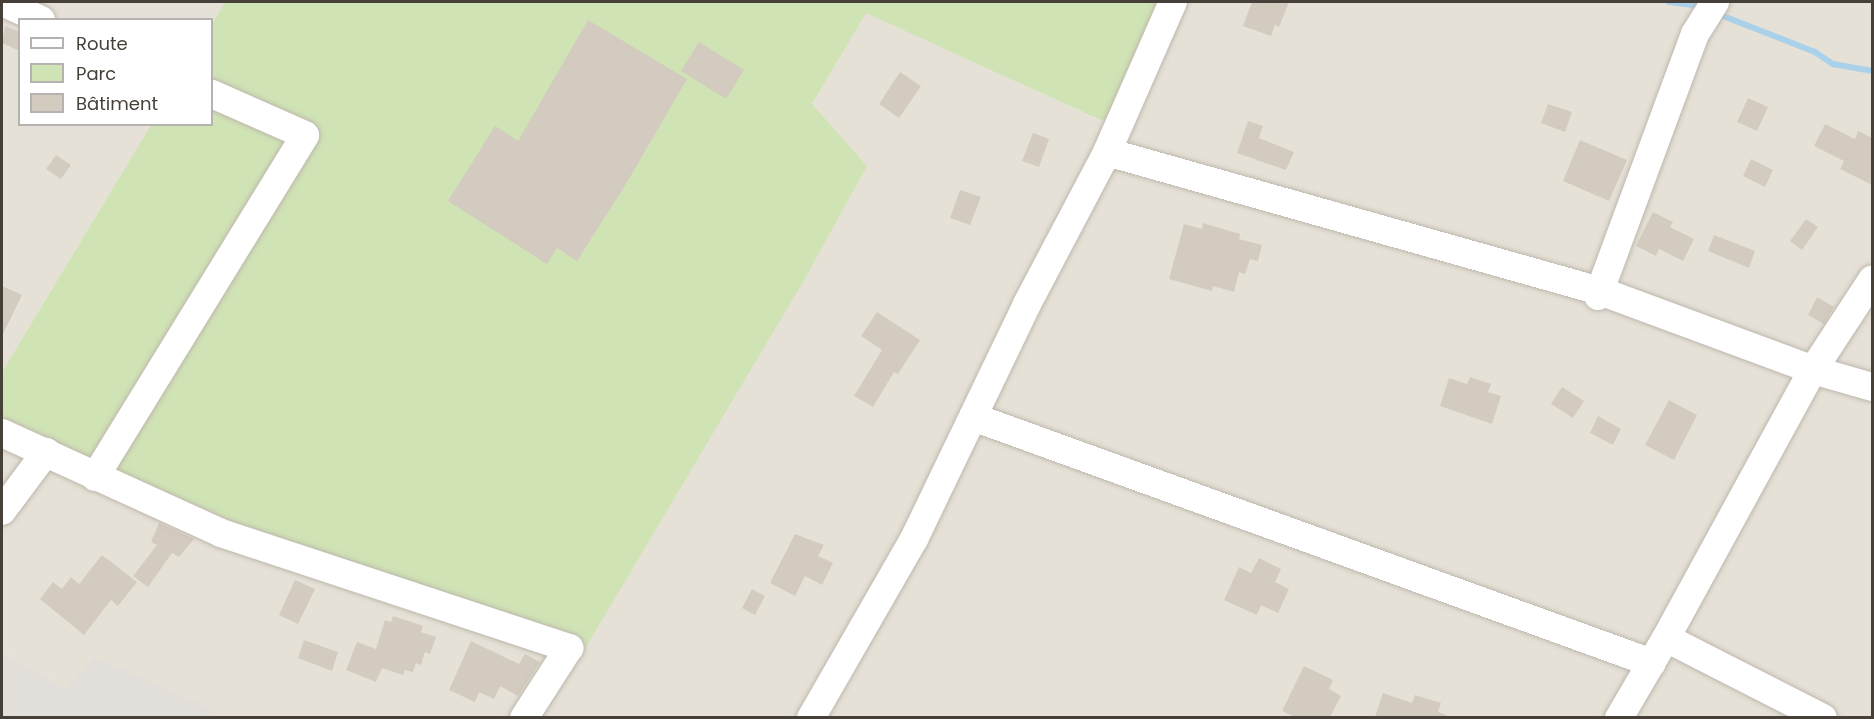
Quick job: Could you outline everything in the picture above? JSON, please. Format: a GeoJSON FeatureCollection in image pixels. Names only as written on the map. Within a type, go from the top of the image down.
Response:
{"type":"FeatureCollection","features":[{"type":"Feature","properties":{"kind":"street"},"geometry":{"type":"LineString","coordinates":[[2,2],[37,18]]}},
{"type":"Feature","properties":{"kind":"street"},"geometry":{"type":"LineString","coordinates":[[811,717],[914,539],[1027,304],[1107,152],[1173,2]]}},
{"type":"Feature","properties":{"kind":"street"},"geometry":{"type":"LineString","coordinates":[[1599,294],[1695,34],[1715,2]]}},
{"type":"Feature","properties":{"kind":"street"},"geometry":{"type":"LineString","coordinates":[[95,477],[305,135],[213,94]]}},
{"type":"Feature","properties":{"kind":"street"},"geometry":{"type":"LineString","coordinates":[[1107,152],[1599,294],[1813,370],[1872,387]]}},
{"type":"Feature","properties":{"kind":"street"},"geometry":{"type":"LineString","coordinates":[[1619,717],[1666,638],[1813,370],[1872,280]]}},
{"type":"Feature","properties":{"kind":"street"},"geometry":{"type":"LineString","coordinates":[[973,417],[1652,663]]}},
{"type":"Feature","properties":{"kind":"street"},"geometry":{"type":"LineString","coordinates":[[2,433],[221,533],[569,648],[524,717]]}},
{"type":"Feature","properties":{"kind":"street"},"geometry":{"type":"LineString","coordinates":[[2,511],[46,452]]}},
{"type":"Feature","properties":{"kind":"street"},"geometry":{"type":"LineString","coordinates":[[1666,638],[1823,717]]}},
{"type":"Feature","properties":{"kind":"shaded area"},"geometry":{"type":"Polygon","coordinates":[[[2,2],[225,2],[213,22],[213,18],[18,18],[18,126],[150,126],[2,372],[2,2]]]}},
{"type":"Feature","properties":{"kind":"shaded area"},"geometry":{"type":"Polygon","coordinates":[[[1157,2],[1872,2],[1872,717],[208,718],[211,709],[66,689],[2,652],[2,420],[812,104],[866,12],[1108,124],[1157,2]]]}},
{"type":"Feature","properties":{"kind":"shaded area"},"geometry":{"type":"Polygon","coordinates":[[[2,652],[66,689],[94,657],[211,709],[208,718],[2,717],[2,652]]]}},
{"type":"Feature","properties":{"kind":"green space"},"geometry":{"type":"Polygon","coordinates":[[[225,2],[1157,2],[1109,124],[866,13],[812,104],[867,166],[803,282],[583,652],[243,526],[2,420],[2,372],[150,126],[213,126],[213,22],[225,2]]]}},
{"type":"Feature","properties":{"kind":"building"},"geometry":{"type":"Polygon","coordinates":[[[1252,2],[1289,2],[1279,27],[1275,25],[1271,36],[1243,26],[1252,2]]]}},
{"type":"Feature","properties":{"kind":"building"},"geometry":{"type":"Polygon","coordinates":[[[588,20],[687,79],[626,184],[577,261],[557,248],[547,264],[448,201],[495,126],[518,141],[588,20]]]}},
{"type":"Feature","properties":{"kind":"building"},"geometry":{"type":"Polygon","coordinates":[[[5,26],[18,31],[18,50],[2,43],[5,26]]]}},
{"type":"Feature","properties":{"kind":"building"},"geometry":{"type":"Polygon","coordinates":[[[699,42],[744,70],[726,99],[681,71],[699,42]]]}},
{"type":"Feature","properties":{"kind":"building"},"geometry":{"type":"Polygon","coordinates":[[[900,72],[921,86],[899,118],[879,104],[900,72]]]}},
{"type":"Feature","properties":{"kind":"building"},"geometry":{"type":"Polygon","coordinates":[[[1748,98],[1768,107],[1757,131],[1737,122],[1748,98]]]}},
{"type":"Feature","properties":{"kind":"building"},"geometry":{"type":"Polygon","coordinates":[[[1548,104],[1572,112],[1565,132],[1541,123],[1548,104]]]}},
{"type":"Feature","properties":{"kind":"building"},"geometry":{"type":"Polygon","coordinates":[[[1248,121],[1263,126],[1259,138],[1294,152],[1286,170],[1237,153],[1248,121]]]}},
{"type":"Feature","properties":{"kind":"building"},"geometry":{"type":"Polygon","coordinates":[[[1825,124],[1855,139],[1858,131],[1872,138],[1872,185],[1840,169],[1844,161],[1814,146],[1825,124]]]}},
{"type":"Feature","properties":{"kind":"building"},"geometry":{"type":"Polygon","coordinates":[[[1033,133],[1049,139],[1039,167],[1022,161],[1033,133]]]}},
{"type":"Feature","properties":{"kind":"building"},"geometry":{"type":"Polygon","coordinates":[[[1580,140],[1627,160],[1609,201],[1563,181],[1580,140]]]}},
{"type":"Feature","properties":{"kind":"building"},"geometry":{"type":"Polygon","coordinates":[[[56,155],[71,165],[61,179],[46,169],[56,155]]]}},
{"type":"Feature","properties":{"kind":"building"},"geometry":{"type":"Polygon","coordinates":[[[1751,159],[1773,170],[1765,187],[1743,176],[1751,159]]]}},
{"type":"Feature","properties":{"kind":"building"},"geometry":{"type":"Polygon","coordinates":[[[960,190],[981,197],[970,225],[950,218],[960,190]]]}},
{"type":"Feature","properties":{"kind":"building"},"geometry":{"type":"Polygon","coordinates":[[[1653,212],[1673,222],[1670,227],[1694,239],[1683,261],[1659,249],[1656,256],[1636,246],[1653,212]]]}},
{"type":"Feature","properties":{"kind":"building"},"geometry":{"type":"Polygon","coordinates":[[[1806,219],[1818,227],[1802,250],[1790,241],[1806,219]]]}},
{"type":"Feature","properties":{"kind":"building"},"geometry":{"type":"Polygon","coordinates":[[[1203,223],[1240,234],[1239,239],[1262,245],[1258,261],[1250,259],[1245,274],[1239,272],[1234,292],[1213,286],[1212,291],[1169,279],[1184,224],[1202,229],[1203,223]]]}},
{"type":"Feature","properties":{"kind":"building"},"geometry":{"type":"Polygon","coordinates":[[[1714,235],[1755,251],[1749,268],[1708,251],[1714,235]]]}},
{"type":"Feature","properties":{"kind":"building"},"geometry":{"type":"Polygon","coordinates":[[[2,286],[22,295],[2,336],[2,286]]]}},
{"type":"Feature","properties":{"kind":"building"},"geometry":{"type":"Polygon","coordinates":[[[1817,297],[1834,307],[1824,324],[1808,315],[1817,297]]]}},
{"type":"Feature","properties":{"kind":"building"},"geometry":{"type":"Polygon","coordinates":[[[877,312],[920,340],[898,374],[894,372],[873,407],[854,396],[882,350],[861,336],[877,312]]]}},
{"type":"Feature","properties":{"kind":"building"},"geometry":{"type":"Polygon","coordinates":[[[1470,377],[1491,384],[1488,392],[1501,396],[1492,424],[1440,406],[1449,378],[1467,384],[1470,377]]]}},
{"type":"Feature","properties":{"kind":"building"},"geometry":{"type":"Polygon","coordinates":[[[1562,387],[1584,401],[1573,418],[1551,404],[1562,387]]]}},
{"type":"Feature","properties":{"kind":"building"},"geometry":{"type":"Polygon","coordinates":[[[1669,400],[1697,415],[1674,460],[1645,445],[1669,400]]]}},
{"type":"Feature","properties":{"kind":"building"},"geometry":{"type":"Polygon","coordinates":[[[1598,416],[1621,429],[1613,445],[1590,433],[1598,416]]]}},
{"type":"Feature","properties":{"kind":"building"},"geometry":{"type":"Polygon","coordinates":[[[159,523],[194,539],[179,557],[172,553],[148,587],[133,576],[157,545],[151,542],[159,523]]]}},
{"type":"Feature","properties":{"kind":"building"},"geometry":{"type":"Polygon","coordinates":[[[795,534],[824,545],[818,556],[833,563],[822,585],[805,576],[795,596],[770,583],[795,534]]]}},
{"type":"Feature","properties":{"kind":"building"},"geometry":{"type":"Polygon","coordinates":[[[102,555],[137,582],[118,606],[111,600],[84,635],[40,599],[53,582],[62,589],[71,577],[79,584],[102,555]]]}},
{"type":"Feature","properties":{"kind":"building"},"geometry":{"type":"Polygon","coordinates":[[[1259,558],[1281,569],[1275,582],[1289,589],[1278,613],[1261,605],[1257,615],[1224,600],[1239,567],[1251,573],[1259,558]]]}},
{"type":"Feature","properties":{"kind":"building"},"geometry":{"type":"Polygon","coordinates":[[[295,580],[315,589],[298,624],[279,615],[295,580]]]}},
{"type":"Feature","properties":{"kind":"building"},"geometry":{"type":"Polygon","coordinates":[[[752,589],[765,596],[755,615],[742,608],[752,589]]]}},
{"type":"Feature","properties":{"kind":"building"},"geometry":{"type":"Polygon","coordinates":[[[393,616],[423,626],[421,632],[436,637],[430,654],[425,652],[421,665],[416,663],[413,672],[405,670],[403,675],[382,668],[376,682],[346,670],[357,642],[376,649],[385,620],[391,622],[393,616]]]}},
{"type":"Feature","properties":{"kind":"building"},"geometry":{"type":"Polygon","coordinates":[[[304,640],[338,652],[332,671],[298,658],[304,640]]]}},
{"type":"Feature","properties":{"kind":"building"},"geometry":{"type":"Polygon","coordinates":[[[471,641],[519,664],[525,654],[540,662],[518,696],[500,686],[494,699],[479,692],[475,702],[449,690],[471,641]]]}},
{"type":"Feature","properties":{"kind":"building"},"geometry":{"type":"Polygon","coordinates":[[[1304,666],[1333,680],[1329,689],[1341,696],[1330,717],[1295,717],[1282,711],[1304,666]]]}},
{"type":"Feature","properties":{"kind":"building"},"geometry":{"type":"Polygon","coordinates":[[[1383,693],[1412,703],[1415,695],[1441,703],[1438,712],[1446,717],[1375,717],[1383,693]]]}},
{"type":"Feature","properties":{"kind":"waterway"},"geometry":{"type":"LineString","coordinates":[[1669,2],[1701,6]]}},
{"type":"Feature","properties":{"kind":"waterway"},"geometry":{"type":"LineString","coordinates":[[1718,14],[1815,52],[1833,64],[1872,71]]}}]}
